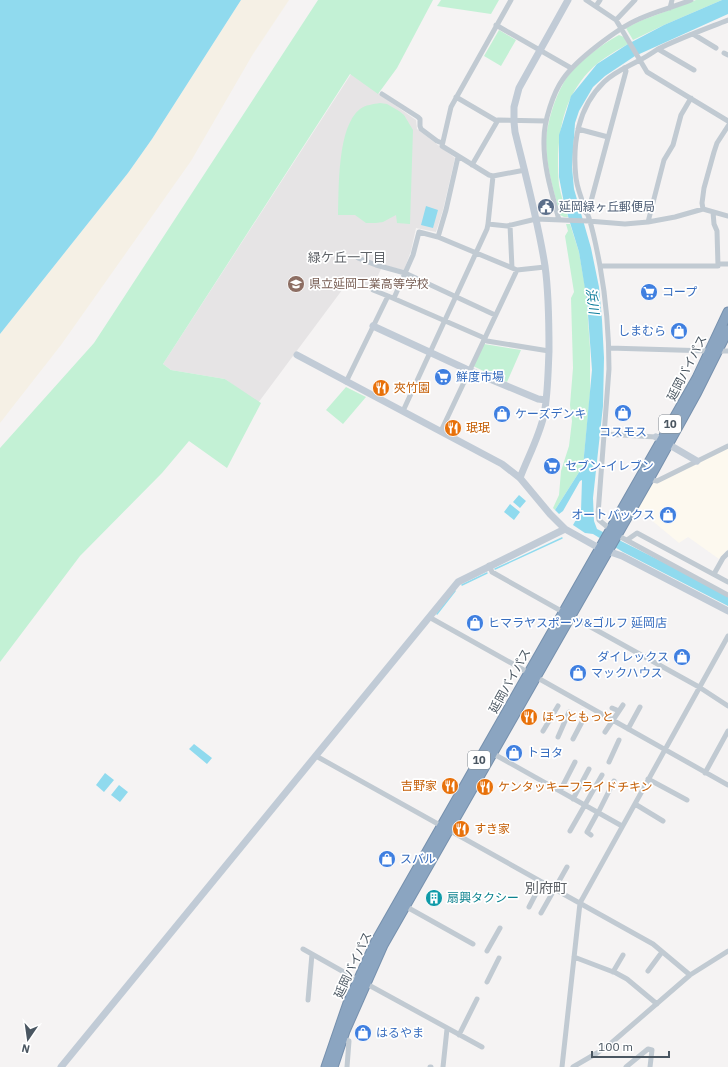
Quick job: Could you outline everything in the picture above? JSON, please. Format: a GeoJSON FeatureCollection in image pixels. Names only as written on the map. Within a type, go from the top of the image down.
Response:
{"type":"FeatureCollection","features":[{"type":"Feature","properties":{"kind":"highway","name":"延岡バイパス"},"geometry":{"type":"LineString","coordinates":[[713,351],[728,312]]}},
{"type":"Feature","properties":{"kind":"highway","name":"延岡バイパス"},"geometry":{"type":"LineString","coordinates":[[361,982],[405,906],[445,828],[605,547],[609,531],[713,351],[728,330]]}},
{"type":"Feature","properties":{"kind":"highway","name":"延岡バイパス"},"geometry":{"type":"LineString","coordinates":[[605,547],[617,536],[649,479],[662,440]]}},
{"type":"Feature","properties":{"kind":"highway","name":"延岡バイパス"},"geometry":{"type":"LineString","coordinates":[[326,1067],[339,1038],[375,943],[492,753],[532,675]]}},
{"type":"Feature","properties":{"kind":"highway","name":"延岡バイパス"},"geometry":{"type":"LineString","coordinates":[[333,1067],[339,1038]]}},
{"type":"Feature","properties":{"kind":"street"},"geometry":{"type":"LineString","coordinates":[[442,143],[450,107],[511,0]]}},
{"type":"Feature","properties":{"kind":"street"},"geometry":{"type":"LineString","coordinates":[[520,478],[540,429],[546,400],[549,351],[545,267],[514,120],[514,107],[519,88],[568,0]]}},
{"type":"Feature","properties":{"kind":"street"},"geometry":{"type":"LineString","coordinates":[[586,0],[616,20],[647,72],[728,121]]}},
{"type":"Feature","properties":{"kind":"street"},"geometry":{"type":"LineString","coordinates":[[596,6],[600,0]]}},
{"type":"Feature","properties":{"kind":"street"},"geometry":{"type":"LineString","coordinates":[[616,20],[635,0]]}},
{"type":"Feature","properties":{"kind":"street"},"geometry":{"type":"LineString","coordinates":[[670,8],[672,0]]}},
{"type":"Feature","properties":{"kind":"street"},"geometry":{"type":"LineString","coordinates":[[562,220],[546,169],[544,141],[546,121],[556,93],[563,79],[571,68],[601,43],[622,29],[639,19],[691,0]]}},
{"type":"Feature","properties":{"kind":"street"},"geometry":{"type":"LineString","coordinates":[[728,20],[658,49],[616,72],[604,82],[590,99],[583,111],[578,129],[576,159],[576,178],[579,194],[589,221],[600,266],[605,295],[609,348],[609,369],[598,514],[599,520],[609,531],[617,536],[728,595]]}},
{"type":"Feature","properties":{"kind":"street"},"geometry":{"type":"LineString","coordinates":[[496,26],[571,68]]}},
{"type":"Feature","properties":{"kind":"street"},"geometry":{"type":"LineString","coordinates":[[693,34],[716,48]]}},
{"type":"Feature","properties":{"kind":"street"},"geometry":{"type":"LineString","coordinates":[[658,49],[694,70]]}},
{"type":"Feature","properties":{"kind":"street"},"geometry":{"type":"LineString","coordinates":[[586,213],[590,205],[626,71],[624,68]]}},
{"type":"Feature","properties":{"kind":"street"},"geometry":{"type":"LineString","coordinates":[[382,94],[418,117],[420,119],[421,129],[442,143],[442,146],[472,165],[493,176],[525,170]]}},
{"type":"Feature","properties":{"kind":"street"},"geometry":{"type":"LineString","coordinates":[[456,97],[498,121],[546,121]]}},
{"type":"Feature","properties":{"kind":"street"},"geometry":{"type":"LineString","coordinates":[[648,222],[664,160],[673,144],[681,116],[691,98]]}},
{"type":"Feature","properties":{"kind":"street"},"geometry":{"type":"LineString","coordinates":[[472,165],[498,121]]}},
{"type":"Feature","properties":{"kind":"street"},"geometry":{"type":"LineString","coordinates":[[703,209],[702,203],[704,188],[714,152],[717,143],[728,126]]}},
{"type":"Feature","properties":{"kind":"street"},"geometry":{"type":"LineString","coordinates":[[578,129],[608,137]]}},
{"type":"Feature","properties":{"kind":"street"},"geometry":{"type":"LineString","coordinates":[[438,236],[446,210],[458,157]]}},
{"type":"Feature","properties":{"kind":"street"},"geometry":{"type":"LineString","coordinates":[[403,412],[487,229],[493,176]]}},
{"type":"Feature","properties":{"kind":"street"},"geometry":{"type":"LineString","coordinates":[[488,224],[507,226],[536,219],[625,224],[648,222],[675,217],[703,209],[728,216]]}},
{"type":"Feature","properties":{"kind":"street"},"geometry":{"type":"LineString","coordinates":[[713,212],[714,224],[717,232],[718,264]]}},
{"type":"Feature","properties":{"kind":"street"},"geometry":{"type":"LineString","coordinates":[[441,431],[515,269],[510,225]]}},
{"type":"Feature","properties":{"kind":"street"},"geometry":{"type":"LineString","coordinates":[[394,298],[414,255],[419,232],[438,236],[476,254],[515,269],[545,267]]}},
{"type":"Feature","properties":{"kind":"street"},"geometry":{"type":"LineString","coordinates":[[358,258],[405,273],[495,315]]}},
{"type":"Feature","properties":{"kind":"street"},"geometry":{"type":"LineString","coordinates":[[600,266],[718,266],[718,264],[728,264]]}},
{"type":"Feature","properties":{"kind":"street"},"geometry":{"type":"LineString","coordinates":[[373,290],[482,337],[487,341],[549,351]]}},
{"type":"Feature","properties":{"kind":"street"},"geometry":{"type":"LineString","coordinates":[[346,382],[388,296]]}},
{"type":"Feature","properties":{"kind":"street"},"geometry":{"type":"LineString","coordinates":[[373,326],[538,399],[546,400]]}},
{"type":"Feature","properties":{"kind":"street"},"geometry":{"type":"LineString","coordinates":[[609,348],[728,351]]}},
{"type":"Feature","properties":{"kind":"street"},"geometry":{"type":"LineString","coordinates":[[297,355],[502,464],[520,478],[550,514],[565,529],[605,547],[728,611]]}},
{"type":"Feature","properties":{"kind":"street"},"geometry":{"type":"LineString","coordinates":[[604,434],[662,440],[697,461]]}},
{"type":"Feature","properties":{"kind":"street"},"geometry":{"type":"LineString","coordinates":[[649,479],[657,481],[728,446]]}},
{"type":"Feature","properties":{"kind":"street"},"geometry":{"type":"LineString","coordinates":[[61,1067],[458,582],[489,565],[565,529]]}},
{"type":"Feature","properties":{"kind":"street"},"geometry":{"type":"LineString","coordinates":[[627,540],[637,533],[728,582]]}},
{"type":"Feature","properties":{"kind":"street"},"geometry":{"type":"LineString","coordinates":[[714,574],[723,558],[728,553]]}},
{"type":"Feature","properties":{"kind":"street"},"geometry":{"type":"LineString","coordinates":[[489,565],[492,572],[699,687],[728,706]]}},
{"type":"Feature","properties":{"kind":"street"},"geometry":{"type":"LineString","coordinates":[[429,617],[728,785]]}},
{"type":"Feature","properties":{"kind":"street"},"geometry":{"type":"LineString","coordinates":[[562,1067],[580,903],[728,636]]}},
{"type":"Feature","properties":{"kind":"street"},"geometry":{"type":"LineString","coordinates":[[605,732],[623,705]]}},
{"type":"Feature","properties":{"kind":"street"},"geometry":{"type":"LineString","coordinates":[[543,731],[558,706]]}},
{"type":"Feature","properties":{"kind":"street"},"geometry":{"type":"LineString","coordinates":[[628,729],[640,707]]}},
{"type":"Feature","properties":{"kind":"street"},"geometry":{"type":"LineString","coordinates":[[612,708],[619,711]]}},
{"type":"Feature","properties":{"kind":"street"},"geometry":{"type":"LineString","coordinates":[[558,737],[569,712]]}},
{"type":"Feature","properties":{"kind":"street"},"geometry":{"type":"LineString","coordinates":[[573,739],[583,720]]}},
{"type":"Feature","properties":{"kind":"street"},"geometry":{"type":"LineString","coordinates":[[705,773],[728,731]]}},
{"type":"Feature","properties":{"kind":"street"},"geometry":{"type":"LineString","coordinates":[[609,762],[619,740]]}},
{"type":"Feature","properties":{"kind":"street"},"geometry":{"type":"LineString","coordinates":[[492,753],[622,826]]}},
{"type":"Feature","properties":{"kind":"street"},"geometry":{"type":"LineString","coordinates":[[316,756],[653,944],[690,974]]}},
{"type":"Feature","properties":{"kind":"street"},"geometry":{"type":"LineString","coordinates":[[560,792],[575,762]]}},
{"type":"Feature","properties":{"kind":"street"},"geometry":{"type":"LineString","coordinates":[[573,798],[589,769]]}},
{"type":"Feature","properties":{"kind":"street"},"geometry":{"type":"LineString","coordinates":[[570,831],[602,775]]}},
{"type":"Feature","properties":{"kind":"street"},"geometry":{"type":"LineString","coordinates":[[648,779],[687,800]]}},
{"type":"Feature","properties":{"kind":"street"},"geometry":{"type":"LineString","coordinates":[[591,835],[587,832],[614,781]]}},
{"type":"Feature","properties":{"kind":"street"},"geometry":{"type":"LineString","coordinates":[[635,804],[664,821]]}},
{"type":"Feature","properties":{"kind":"street"},"geometry":{"type":"LineString","coordinates":[[542,913],[567,867]]}},
{"type":"Feature","properties":{"kind":"street"},"geometry":{"type":"LineString","coordinates":[[529,907],[542,882]]}},
{"type":"Feature","properties":{"kind":"street"},"geometry":{"type":"LineString","coordinates":[[405,906],[473,944]]}},
{"type":"Feature","properties":{"kind":"street"},"geometry":{"type":"LineString","coordinates":[[487,951],[500,928]]}},
{"type":"Feature","properties":{"kind":"street"},"geometry":{"type":"LineString","coordinates":[[303,949],[482,1048]]}},
{"type":"Feature","properties":{"kind":"street"},"geometry":{"type":"LineString","coordinates":[[573,1067],[609,1045],[690,974],[728,951]]}},
{"type":"Feature","properties":{"kind":"street"},"geometry":{"type":"LineString","coordinates":[[648,971],[662,952]]}},
{"type":"Feature","properties":{"kind":"street"},"geometry":{"type":"LineString","coordinates":[[308,1000],[312,954]]}},
{"type":"Feature","properties":{"kind":"street"},"geometry":{"type":"LineString","coordinates":[[613,972],[623,955]]}},
{"type":"Feature","properties":{"kind":"street"},"geometry":{"type":"LineString","coordinates":[[487,982],[499,958]]}},
{"type":"Feature","properties":{"kind":"street"},"geometry":{"type":"LineString","coordinates":[[574,958],[613,972],[627,979],[656,1004]]}},
{"type":"Feature","properties":{"kind":"street"},"geometry":{"type":"LineString","coordinates":[[459,1035],[477,999]]}},
{"type":"Feature","properties":{"kind":"street"},"geometry":{"type":"LineString","coordinates":[[443,1067],[447,1029]]}},
{"type":"Feature","properties":{"kind":"street"},"geometry":{"type":"LineString","coordinates":[[339,1038],[349,1042],[347,1067]]}},
{"type":"Feature","properties":{"kind":"street"},"geometry":{"type":"LineString","coordinates":[[626,1067],[648,1049],[652,1050],[650,1067]]}},
{"type":"Feature","properties":{"kind":"shaded area"},"geometry":{"type":"Polygon","coordinates":[[[351,74],[416,120],[417,129],[455,158],[443,210],[436,232],[416,228],[411,251],[404,270],[383,265],[372,288],[351,278],[258,403],[225,379],[171,370],[163,364],[351,74]]]}},
{"type":"Feature","properties":{"kind":"shaded area"},"geometry":{"type":"Polygon","coordinates":[[[728,447],[728,549],[719,559],[688,537],[679,543],[638,509],[649,486],[728,447]]]}},
{"type":"Feature","properties":{"kind":"green space"},"geometry":{"type":"Polygon","coordinates":[[[318,0],[433,0],[397,68],[378,94],[350,74],[163,364],[171,370],[225,379],[261,403],[227,468],[189,441],[162,473],[80,556],[0,662],[0,448],[94,343],[318,0]]]}},
{"type":"Feature","properties":{"kind":"green space"},"geometry":{"type":"Polygon","coordinates":[[[441,0],[499,0],[491,14],[437,6],[441,0]]]}},
{"type":"Feature","properties":{"kind":"green space"},"geometry":{"type":"Polygon","coordinates":[[[696,0],[722,0],[633,40],[626,28],[640,21],[696,0]]]}},
{"type":"Feature","properties":{"kind":"green space"},"geometry":{"type":"Polygon","coordinates":[[[499,30],[516,40],[501,66],[484,56],[499,30]]]}},
{"type":"Feature","properties":{"kind":"green space"},"geometry":{"type":"Polygon","coordinates":[[[619,35],[624,37],[628,44],[604,58],[584,77],[577,86],[567,106],[561,127],[558,163],[559,185],[568,217],[564,217],[560,215],[547,161],[546,143],[552,110],[562,85],[574,69],[597,49],[619,35]]]}},
{"type":"Feature","properties":{"kind":"green space"},"geometry":{"type":"Polygon","coordinates":[[[380,103],[387,104],[404,115],[413,130],[410,224],[397,223],[396,215],[383,222],[366,223],[355,215],[338,215],[339,174],[343,143],[347,129],[352,118],[360,109],[380,103]]]}},
{"type":"Feature","properties":{"kind":"green space"},"geometry":{"type":"Polygon","coordinates":[[[566,224],[570,224],[579,252],[586,292],[590,348],[590,394],[583,466],[555,510],[553,508],[559,495],[561,471],[569,446],[572,421],[570,405],[573,368],[571,298],[574,292],[565,236],[568,231],[566,224]]]}},
{"type":"Feature","properties":{"kind":"green space"},"geometry":{"type":"Polygon","coordinates":[[[484,344],[521,350],[507,382],[473,366],[484,344]]]}},
{"type":"Feature","properties":{"kind":"green space"},"geometry":{"type":"Polygon","coordinates":[[[346,387],[366,397],[343,424],[326,410],[346,387]]]}},
{"type":"Feature","properties":{"kind":"sand"},"geometry":{"type":"Polygon","coordinates":[[[241,0],[289,0],[253,54],[191,161],[61,345],[0,423],[0,334],[128,173],[152,139],[241,0]]]}},
{"type":"Feature","properties":{"kind":"water"},"geometry":{"type":"Polygon","coordinates":[[[0,0],[241,0],[152,139],[128,173],[0,334],[0,0]]]}},
{"type":"Feature","properties":{"kind":"water","name":"浜川"},"geometry":{"type":"Polygon","coordinates":[[[722,0],[728,0],[728,14],[635,56],[605,76],[593,87],[579,111],[575,123],[572,167],[574,189],[591,248],[599,287],[602,320],[604,358],[603,406],[593,498],[594,521],[597,529],[669,565],[728,597],[728,606],[623,552],[593,534],[585,533],[573,525],[581,511],[582,480],[563,511],[559,514],[555,510],[583,466],[592,370],[587,301],[579,252],[564,203],[559,177],[559,135],[571,96],[597,64],[628,44],[664,25],[722,0]]]}},
{"type":"Feature","properties":{"kind":"water"},"geometry":{"type":"Polygon","coordinates":[[[426,206],[438,210],[433,228],[421,225],[426,206]]]}},
{"type":"Feature","properties":{"kind":"water"},"geometry":{"type":"Polygon","coordinates":[[[519,495],[526,501],[520,508],[513,502],[519,495]]]}},
{"type":"Feature","properties":{"kind":"water"},"geometry":{"type":"Polygon","coordinates":[[[510,504],[520,512],[514,520],[504,512],[510,504]]]}},
{"type":"Feature","properties":{"kind":"water"},"geometry":{"type":"Polygon","coordinates":[[[194,744],[212,758],[207,764],[189,749],[194,744]]]}},
{"type":"Feature","properties":{"kind":"water"},"geometry":{"type":"Polygon","coordinates":[[[105,773],[114,780],[104,792],[96,785],[105,773]]]}},
{"type":"Feature","properties":{"kind":"water"},"geometry":{"type":"Polygon","coordinates":[[[119,785],[128,792],[120,802],[111,795],[119,785]]]}},
{"type":"Feature","properties":{"kind":"waterway"},"geometry":{"type":"LineString","coordinates":[[495,569],[562,538]]}},
{"type":"Feature","properties":{"kind":"waterway"},"geometry":{"type":"LineString","coordinates":[[462,585],[487,573]]}},
{"type":"Feature","properties":{"kind":"waterway"},"geometry":{"type":"LineString","coordinates":[[437,614],[455,591]]}},
{"type":"Feature","properties":{"kind":"place","name":"延岡緑ヶ丘郵便局"},"geometry":{"type":"Point","coordinates":[546,207]}},
{"type":"Feature","properties":{"kind":"place","name":"県立延岡工業高等学校"},"geometry":{"type":"Point","coordinates":[296,284]}},
{"type":"Feature","properties":{"kind":"place","name":"コープ"},"geometry":{"type":"Point","coordinates":[649,292]}},
{"type":"Feature","properties":{"kind":"place","name":"しまむら"},"geometry":{"type":"Point","coordinates":[679,331]}},
{"type":"Feature","properties":{"kind":"place","name":"鮮度市場"},"geometry":{"type":"Point","coordinates":[443,377]}},
{"type":"Feature","properties":{"kind":"place","name":"夾竹園"},"geometry":{"type":"Point","coordinates":[381,388]}},
{"type":"Feature","properties":{"kind":"place","name":"コスモス"},"geometry":{"type":"Point","coordinates":[623,413]}},
{"type":"Feature","properties":{"kind":"place","name":"ケーズデンキ"},"geometry":{"type":"Point","coordinates":[502,414]}},
{"type":"Feature","properties":{"kind":"place","name":"珉珉"},"geometry":{"type":"Point","coordinates":[453,428]}},
{"type":"Feature","properties":{"kind":"place","name":"セブン-イレブン"},"geometry":{"type":"Point","coordinates":[552,466]}},
{"type":"Feature","properties":{"kind":"place","name":"オートバックス"},"geometry":{"type":"Point","coordinates":[668,515]}},
{"type":"Feature","properties":{"kind":"place","name":"ヒマラヤスポーツ&ゴルフ 延岡店"},"geometry":{"type":"Point","coordinates":[475,623]}},
{"type":"Feature","properties":{"kind":"place","name":"ダイレックス"},"geometry":{"type":"Point","coordinates":[682,657]}},
{"type":"Feature","properties":{"kind":"place","name":"マックハウス"},"geometry":{"type":"Point","coordinates":[578,673]}},
{"type":"Feature","properties":{"kind":"place","name":"ほっともっと"},"geometry":{"type":"Point","coordinates":[529,717]}},
{"type":"Feature","properties":{"kind":"place","name":"トヨタ"},"geometry":{"type":"Point","coordinates":[514,753]}},
{"type":"Feature","properties":{"kind":"place","name":"吉野家"},"geometry":{"type":"Point","coordinates":[450,786]}},
{"type":"Feature","properties":{"kind":"place","name":"ケンタッキーフライドチキン"},"geometry":{"type":"Point","coordinates":[485,787]}},
{"type":"Feature","properties":{"kind":"place","name":"すき家"},"geometry":{"type":"Point","coordinates":[461,829]}},
{"type":"Feature","properties":{"kind":"place","name":"スバル"},"geometry":{"type":"Point","coordinates":[387,859]}},
{"type":"Feature","properties":{"kind":"place","name":"扇興タクシー"},"geometry":{"type":"Point","coordinates":[434,898]}},
{"type":"Feature","properties":{"kind":"place","name":"はるやま"},"geometry":{"type":"Point","coordinates":[363,1033]}},
{"type":"Feature","properties":{"kind":"district","name":"緑ケ丘一丁目"},"geometry":{"type":"Point","coordinates":[347,257]}},
{"type":"Feature","properties":{"kind":"district","name":"別府町"},"geometry":{"type":"Point","coordinates":[546,888]}}]}
